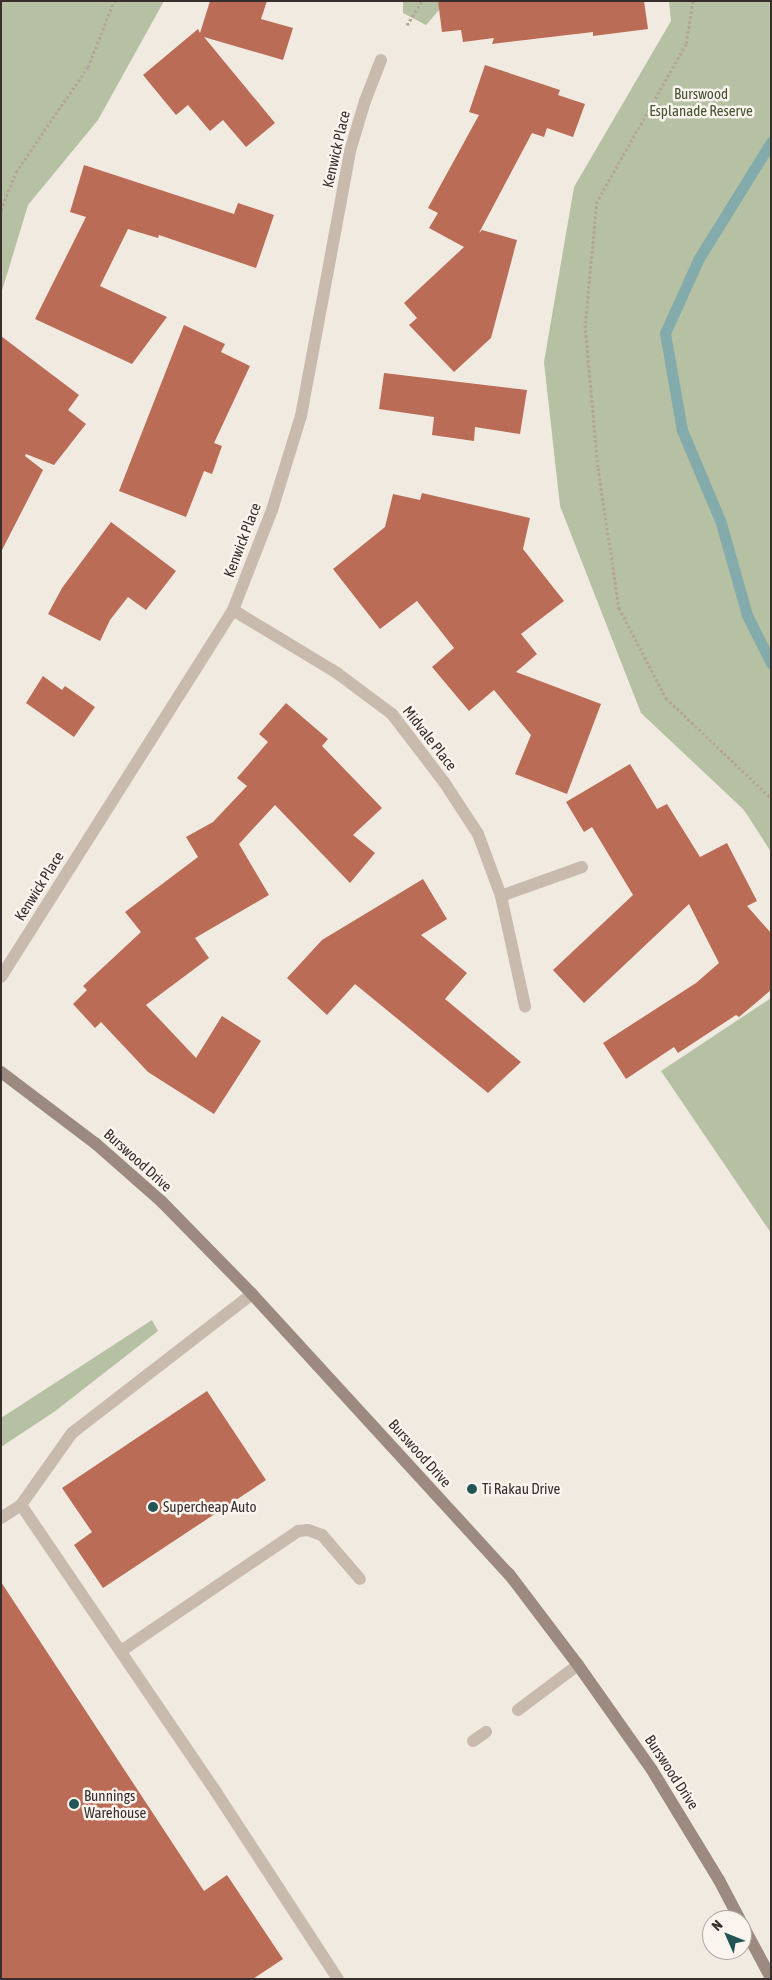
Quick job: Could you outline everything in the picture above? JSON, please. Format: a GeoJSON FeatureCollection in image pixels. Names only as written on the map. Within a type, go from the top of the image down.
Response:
{"type":"FeatureCollection","features":[{"type":"Feature","properties":{"kind":"street","name":"Kenwick Place"},"geometry":{"type":"LineString","coordinates":[[1,977],[233,610],[272,510],[301,416],[350,151],[365,101],[381,60]]}},
{"type":"Feature","properties":{"kind":"street","name":"Midvale Place"},"geometry":{"type":"LineString","coordinates":[[233,610],[338,673],[392,714],[444,782],[478,834],[501,896],[525,1006]]}},
{"type":"Feature","properties":{"kind":"street"},"geometry":{"type":"LineString","coordinates":[[501,896],[582,867]]}},
{"type":"Feature","properties":{"kind":"street","name":"Burswood Drive"},"geometry":{"type":"LineString","coordinates":[[1,1072],[23,1086],[117,1161],[162,1202],[252,1294],[509,1574],[578,1665],[652,1770],[714,1872],[735,1910]]}},
{"type":"Feature","properties":{"kind":"street"},"geometry":{"type":"LineString","coordinates":[[1,1518],[22,1505],[72,1433],[252,1294]]}},
{"type":"Feature","properties":{"kind":"street"},"geometry":{"type":"LineString","coordinates":[[22,1505],[338,1979]]}},
{"type":"Feature","properties":{"kind":"street"},"geometry":{"type":"LineString","coordinates":[[121,1651],[298,1531],[308,1530],[322,1535],[360,1579]]}},
{"type":"Feature","properties":{"kind":"street"},"geometry":{"type":"LineString","coordinates":[[518,1710],[578,1665]]}},
{"type":"Feature","properties":{"kind":"street"},"geometry":{"type":"LineString","coordinates":[[473,1741],[486,1732]]}},
{"type":"Feature","properties":{"kind":"street"},"geometry":{"type":"LineString","coordinates":[[752,1943],[771,1978]]}},
{"type":"Feature","properties":{"kind":"path"},"geometry":{"type":"LineString","coordinates":[[1,210],[16,172],[88,67],[114,1]]}},
{"type":"Feature","properties":{"kind":"path"},"geometry":{"type":"LineString","coordinates":[[407,24],[422,1]]}},
{"type":"Feature","properties":{"kind":"path"},"geometry":{"type":"LineString","coordinates":[[693,1],[686,44],[597,201],[585,324],[598,458],[619,608],[666,698],[771,798]]}},
{"type":"Feature","properties":{"kind":"green space"},"geometry":{"type":"Polygon","coordinates":[[[1,1],[164,1],[98,120],[28,205],[1,294],[1,1]]]}},
{"type":"Feature","properties":{"kind":"green space"},"geometry":{"type":"Polygon","coordinates":[[[403,1],[447,1],[426,25],[403,13],[403,1]]]}},
{"type":"Feature","properties":{"kind":"green space","name":"Burswood Esplanade Reserve"},"geometry":{"type":"Polygon","coordinates":[[[669,1],[771,1],[771,852],[744,810],[641,713],[560,506],[544,362],[574,187],[671,21],[669,1]]]}},
{"type":"Feature","properties":{"kind":"green space"},"geometry":{"type":"Polygon","coordinates":[[[771,998],[771,1233],[661,1071],[771,998]]]}},
{"type":"Feature","properties":{"kind":"green space"},"geometry":{"type":"Polygon","coordinates":[[[152,1320],[158,1331],[54,1412],[1,1447],[1,1418],[152,1320]]]}},
{"type":"Feature","properties":{"kind":"building"},"geometry":{"type":"Polygon","coordinates":[[[210,1],[267,1],[261,19],[293,28],[283,60],[204,37],[275,123],[246,147],[223,120],[210,131],[188,105],[176,115],[143,75],[198,29],[200,33],[210,1]]]}},
{"type":"Feature","properties":{"kind":"building"},"geometry":{"type":"Polygon","coordinates":[[[438,1],[644,1],[648,29],[593,36],[593,32],[492,44],[494,38],[463,42],[461,30],[442,32],[438,1]]]}},
{"type":"Feature","properties":{"kind":"building"},"geometry":{"type":"Polygon","coordinates":[[[485,65],[560,90],[558,95],[585,104],[573,137],[547,128],[544,137],[532,133],[479,233],[482,230],[517,240],[491,338],[454,372],[409,325],[417,318],[404,303],[464,247],[429,228],[438,213],[428,208],[479,115],[469,112],[485,65]]]}},
{"type":"Feature","properties":{"kind":"building"},"geometry":{"type":"Polygon","coordinates":[[[84,165],[234,214],[238,203],[274,215],[256,268],[159,235],[158,238],[128,229],[100,286],[167,317],[132,364],[35,319],[86,217],[70,212],[84,165]]]}},
{"type":"Feature","properties":{"kind":"building"},"geometry":{"type":"Polygon","coordinates":[[[184,325],[225,344],[221,352],[250,366],[214,443],[222,446],[212,474],[204,471],[186,517],[119,491],[184,325]]]}},
{"type":"Feature","properties":{"kind":"building"},"geometry":{"type":"Polygon","coordinates":[[[1,336],[79,395],[68,410],[86,424],[54,465],[26,454],[25,456],[43,470],[1,552],[1,336]]]}},
{"type":"Feature","properties":{"kind":"building"},"geometry":{"type":"Polygon","coordinates":[[[384,373],[527,390],[520,434],[475,427],[474,441],[432,435],[434,417],[379,409],[384,373]]]}},
{"type":"Feature","properties":{"kind":"building"},"geometry":{"type":"Polygon","coordinates":[[[422,493],[530,518],[523,549],[564,601],[521,634],[537,654],[516,672],[601,704],[567,794],[515,774],[531,735],[494,690],[469,711],[432,667],[454,648],[417,601],[380,629],[333,569],[385,527],[393,494],[420,500],[422,493]]]}},
{"type":"Feature","properties":{"kind":"building"},"geometry":{"type":"Polygon","coordinates":[[[111,522],[176,571],[146,610],[128,597],[110,620],[100,641],[48,614],[62,588],[111,522]]]}},
{"type":"Feature","properties":{"kind":"building"},"geometry":{"type":"Polygon","coordinates":[[[43,676],[62,690],[65,686],[95,707],[74,737],[26,703],[43,676]]]}},
{"type":"Feature","properties":{"kind":"building"},"geometry":{"type":"Polygon","coordinates":[[[286,703],[328,739],[322,746],[382,808],[353,835],[375,853],[350,883],[275,805],[239,844],[269,895],[195,938],[209,958],[146,1005],[196,1058],[222,1016],[261,1041],[214,1114],[148,1072],[101,1022],[95,1028],[73,1004],[87,990],[83,986],[141,932],[125,912],[198,857],[186,837],[213,822],[247,786],[237,778],[268,742],[259,734],[286,703]]]}},
{"type":"Feature","properties":{"kind":"building"},"geometry":{"type":"Polygon","coordinates":[[[630,764],[657,809],[667,804],[700,857],[727,843],[757,901],[747,906],[771,933],[771,990],[739,1017],[736,1015],[678,1053],[674,1047],[626,1079],[603,1043],[696,983],[719,963],[689,904],[584,1003],[553,970],[633,895],[592,827],[584,832],[566,802],[630,764]]]}},
{"type":"Feature","properties":{"kind":"building"},"geometry":{"type":"Polygon","coordinates":[[[423,879],[447,919],[421,935],[467,973],[445,999],[521,1062],[488,1093],[355,984],[327,1015],[287,978],[322,940],[423,879]]]}},
{"type":"Feature","properties":{"kind":"building"},"geometry":{"type":"Polygon","coordinates":[[[207,1391],[266,1480],[103,1588],[74,1545],[92,1532],[62,1488],[207,1391]]]}},
{"type":"Feature","properties":{"kind":"building","name":"Bunnings Warehouse"},"geometry":{"type":"Polygon","coordinates":[[[1,1582],[204,1891],[227,1875],[283,1959],[253,1979],[1,1979],[1,1582]]]}},
{"type":"Feature","properties":{"kind":"waterway"},"geometry":{"type":"LineString","coordinates":[[771,142],[699,258],[665,333],[682,430],[721,523],[747,615],[771,663]]}},
{"type":"Feature","properties":{"kind":"place","name":"Ti Rakau Drive"},"geometry":{"type":"Point","coordinates":[472,1489]}},
{"type":"Feature","properties":{"kind":"place","name":"Supercheap Auto"},"geometry":{"type":"Point","coordinates":[153,1507]}},
{"type":"Feature","properties":{"kind":"place","name":"Bunnings Warehouse"},"geometry":{"type":"Point","coordinates":[74,1804]}}]}
